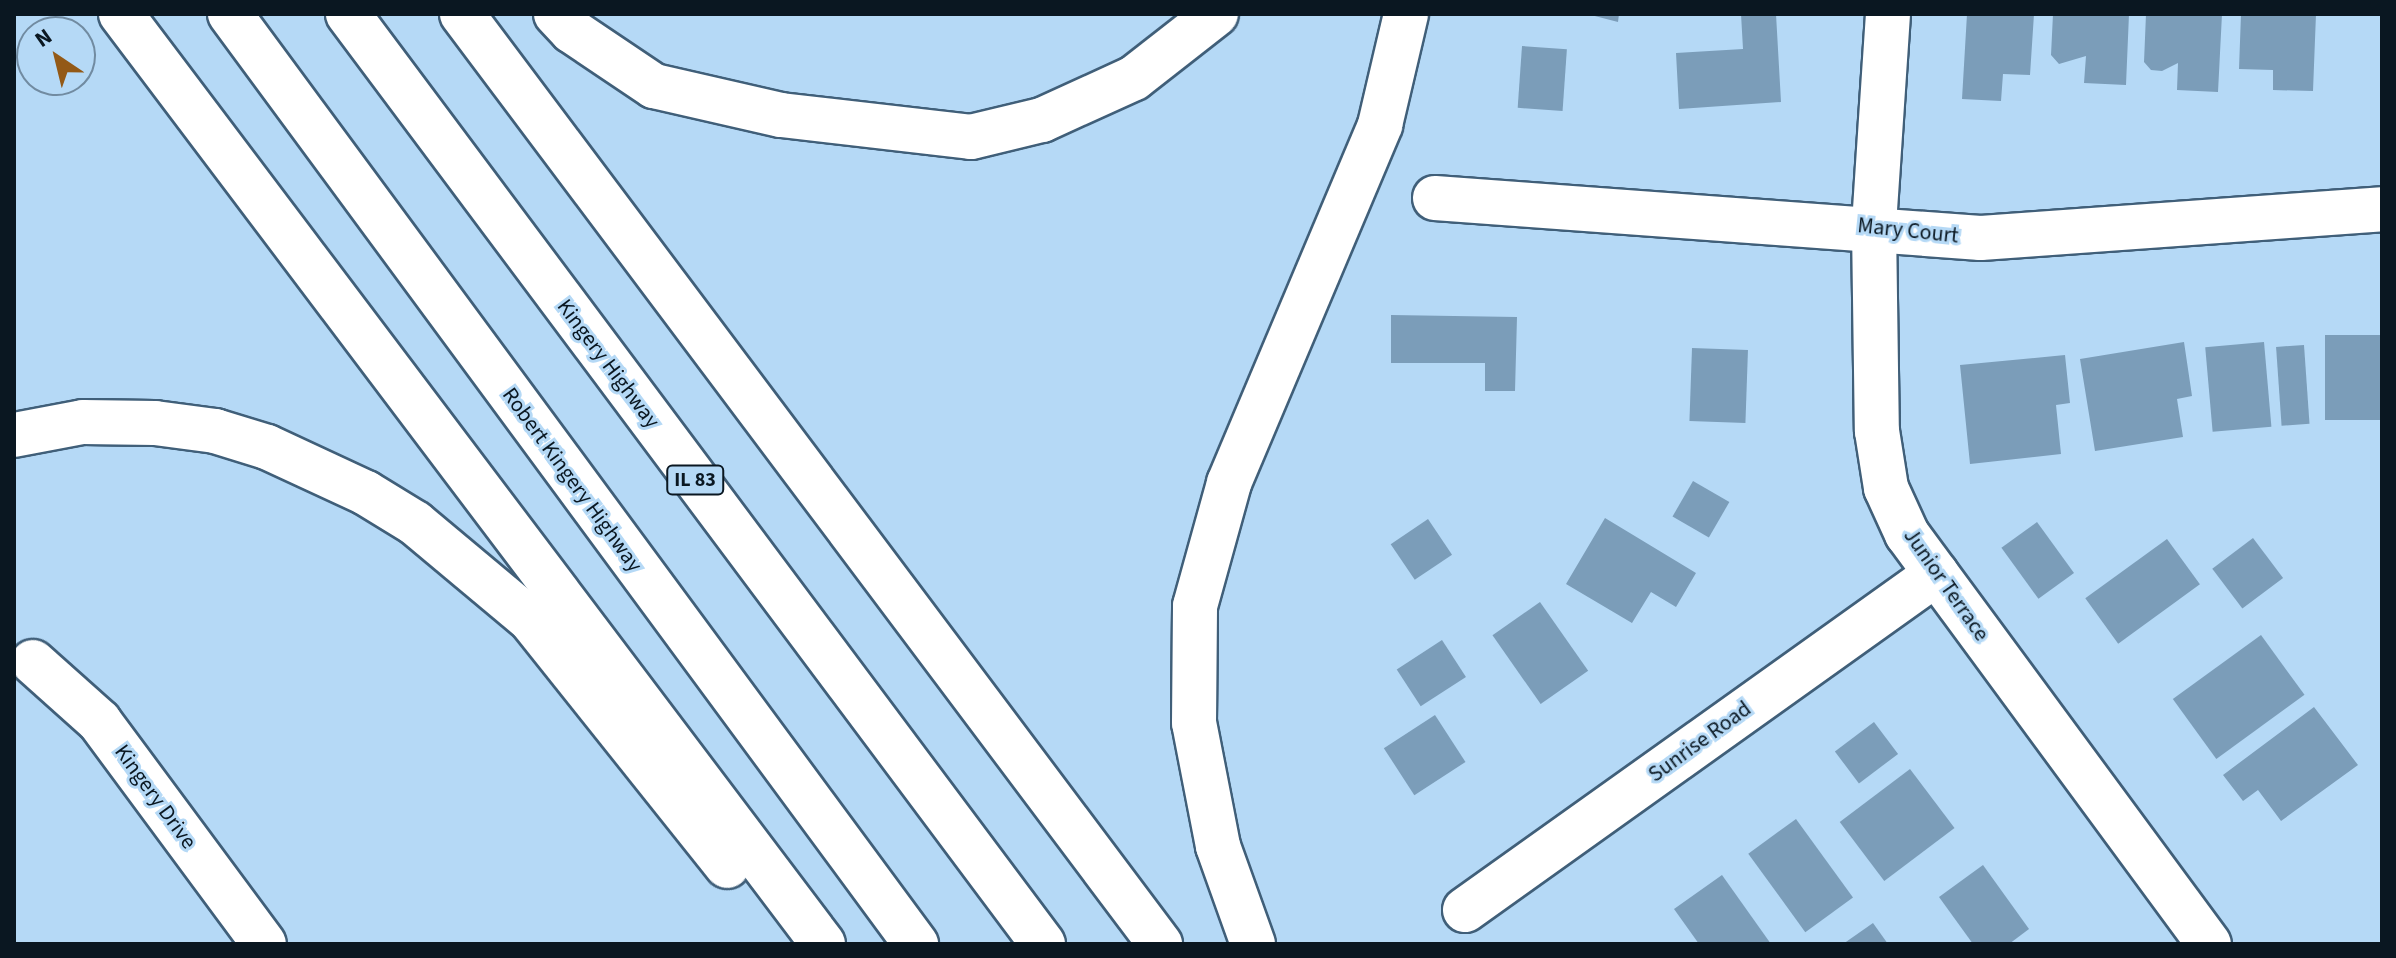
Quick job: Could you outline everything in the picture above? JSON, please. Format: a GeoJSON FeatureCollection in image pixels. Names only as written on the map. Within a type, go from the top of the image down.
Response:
{"type":"FeatureCollection","features":[{"type":"Feature","properties":{"kind":"main road"},"geometry":{"type":"LineString","coordinates":[[121,14],[823,944]]}},
{"type":"Feature","properties":{"kind":"main road","name":"Robert Kingery Highway"},"geometry":{"type":"LineString","coordinates":[[230,14],[916,944]]}},
{"type":"Feature","properties":{"kind":"main road","name":"Kingery Highway"},"geometry":{"type":"LineString","coordinates":[[348,14],[1043,944]]}},
{"type":"Feature","properties":{"kind":"main road"},"geometry":{"type":"LineString","coordinates":[[462,14],[1160,944]]}},
{"type":"Feature","properties":{"kind":"main road"},"geometry":{"type":"LineString","coordinates":[[556,14],[572,31],[654,86],[781,115],[971,137],[1042,120],[1134,78],[1216,14]]}},
{"type":"Feature","properties":{"kind":"main road"},"geometry":{"type":"LineString","coordinates":[[1253,944],[1218,846],[1194,723],[1195,606],[1229,483],[1380,125],[1406,14]]}},
{"type":"Feature","properties":{"kind":"main road","name":"Junior Terrace"},"geometry":{"type":"LineString","coordinates":[[1888,14],[1874,226],[1877,431],[1886,488],[1907,534],[2209,944]]}},
{"type":"Feature","properties":{"kind":"main road","name":"Mary Court"},"geometry":{"type":"LineString","coordinates":[[1435,198],[1874,226],[1981,238],[2382,209]]}},
{"type":"Feature","properties":{"kind":"main road"},"geometry":{"type":"LineString","coordinates":[[14,435],[83,422],[155,423],[215,431],[318,469],[415,523],[530,619],[791,944]]}},
{"type":"Feature","properties":{"kind":"main road","name":"Sunrise Road"},"geometry":{"type":"LineString","coordinates":[[1465,910],[1936,574]]}},
{"type":"Feature","properties":{"kind":"main road","name":"Kingery Drive"},"geometry":{"type":"LineString","coordinates":[[33,662],[99,721],[264,944]]}},
{"type":"Feature","properties":{"kind":"building"},"geometry":{"type":"Polygon","coordinates":[[[1587,14],[1619,14],[1618,22],[1587,14]]]}},
{"type":"Feature","properties":{"kind":"building"},"geometry":{"type":"Polygon","coordinates":[[[1741,14],[1776,14],[1781,102],[1679,109],[1676,53],[1743,49],[1741,14]]]}},
{"type":"Feature","properties":{"kind":"building"},"geometry":{"type":"Polygon","coordinates":[[[1967,14],[2034,14],[2030,75],[2003,74],[2001,101],[1962,99],[1967,14]]]}},
{"type":"Feature","properties":{"kind":"building"},"geometry":{"type":"Polygon","coordinates":[[[2053,14],[2129,14],[2126,85],[2084,83],[2086,56],[2059,64],[2051,55],[2053,14]]]}},
{"type":"Feature","properties":{"kind":"building"},"geometry":{"type":"Polygon","coordinates":[[[2146,14],[2222,14],[2218,92],[2177,90],[2178,63],[2162,71],[2151,70],[2144,62],[2146,14]]]}},
{"type":"Feature","properties":{"kind":"building"},"geometry":{"type":"Polygon","coordinates":[[[2241,14],[2316,14],[2313,91],[2273,90],[2273,70],[2239,69],[2241,14]]]}},
{"type":"Feature","properties":{"kind":"building"},"geometry":{"type":"Polygon","coordinates":[[[1522,46],[1567,49],[1563,111],[1518,108],[1522,46]]]}},
{"type":"Feature","properties":{"kind":"building"},"geometry":{"type":"Polygon","coordinates":[[[1391,315],[1517,317],[1515,391],[1485,391],[1485,363],[1391,363],[1391,315]]]}},
{"type":"Feature","properties":{"kind":"building"},"geometry":{"type":"Polygon","coordinates":[[[2325,335],[2382,335],[2382,420],[2325,420],[2325,335]]]}},
{"type":"Feature","properties":{"kind":"building"},"geometry":{"type":"Polygon","coordinates":[[[2184,342],[2192,396],[2177,399],[2183,437],[2095,451],[2080,359],[2184,342]]]}},
{"type":"Feature","properties":{"kind":"building"},"geometry":{"type":"Polygon","coordinates":[[[2264,342],[2271,427],[2213,432],[2205,347],[2264,342]]]}},
{"type":"Feature","properties":{"kind":"building"},"geometry":{"type":"Polygon","coordinates":[[[2304,345],[2310,424],[2282,426],[2276,347],[2304,345]]]}},
{"type":"Feature","properties":{"kind":"building"},"geometry":{"type":"Polygon","coordinates":[[[1692,348],[1748,350],[1745,423],[1689,421],[1692,348]]]}},
{"type":"Feature","properties":{"kind":"building"},"geometry":{"type":"Polygon","coordinates":[[[2065,355],[2070,403],[2056,405],[2061,454],[1970,464],[1960,365],[2065,355]]]}},
{"type":"Feature","properties":{"kind":"building"},"geometry":{"type":"Polygon","coordinates":[[[1693,481],[1729,502],[1709,538],[1672,517],[1693,481]]]}},
{"type":"Feature","properties":{"kind":"building"},"geometry":{"type":"Polygon","coordinates":[[[1605,518],[1696,573],[1676,607],[1651,592],[1632,623],[1566,584],[1605,518]]]}},
{"type":"Feature","properties":{"kind":"building"},"geometry":{"type":"Polygon","coordinates":[[[1428,519],[1452,555],[1415,580],[1391,544],[1428,519]]]}},
{"type":"Feature","properties":{"kind":"building"},"geometry":{"type":"Polygon","coordinates":[[[2037,522],[2074,573],[2038,599],[2001,548],[2037,522]]]}},
{"type":"Feature","properties":{"kind":"building"},"geometry":{"type":"Polygon","coordinates":[[[2253,538],[2283,578],[2242,609],[2212,569],[2253,538]]]}},
{"type":"Feature","properties":{"kind":"building"},"geometry":{"type":"Polygon","coordinates":[[[2167,539],[2200,584],[2118,644],[2085,598],[2167,539]]]}},
{"type":"Feature","properties":{"kind":"building"},"geometry":{"type":"Polygon","coordinates":[[[1540,602],[1588,671],[1541,704],[1492,635],[1540,602]]]}},
{"type":"Feature","properties":{"kind":"building"},"geometry":{"type":"Polygon","coordinates":[[[2261,635],[2304,695],[2216,759],[2173,699],[2261,635]]]}},
{"type":"Feature","properties":{"kind":"building"},"geometry":{"type":"Polygon","coordinates":[[[1442,640],[1466,677],[1421,706],[1397,669],[1442,640]]]}},
{"type":"Feature","properties":{"kind":"building"},"geometry":{"type":"Polygon","coordinates":[[[2314,707],[2358,765],[2281,821],[2258,790],[2243,801],[2223,775],[2314,707]]]}},
{"type":"Feature","properties":{"kind":"building"},"geometry":{"type":"Polygon","coordinates":[[[1435,715],[1465,762],[1414,795],[1384,748],[1435,715]]]}},
{"type":"Feature","properties":{"kind":"building"},"geometry":{"type":"Polygon","coordinates":[[[1874,722],[1898,754],[1859,783],[1835,751],[1874,722]]]}},
{"type":"Feature","properties":{"kind":"building"},"geometry":{"type":"Polygon","coordinates":[[[1910,769],[1955,828],[1884,881],[1840,822],[1910,769]]]}},
{"type":"Feature","properties":{"kind":"building"},"geometry":{"type":"Polygon","coordinates":[[[1796,819],[1853,897],[1805,932],[1748,854],[1796,819]]]}},
{"type":"Feature","properties":{"kind":"building"},"geometry":{"type":"Polygon","coordinates":[[[1983,865],[2029,929],[2009,944],[1973,944],[1939,897],[1983,865]]]}},
{"type":"Feature","properties":{"kind":"building"},"geometry":{"type":"Polygon","coordinates":[[[1722,875],[1771,944],[1699,944],[1674,909],[1722,875]]]}},
{"type":"Feature","properties":{"kind":"building"},"geometry":{"type":"Polygon","coordinates":[[[1873,923],[1888,944],[1843,944],[1873,923]]]}}]}
